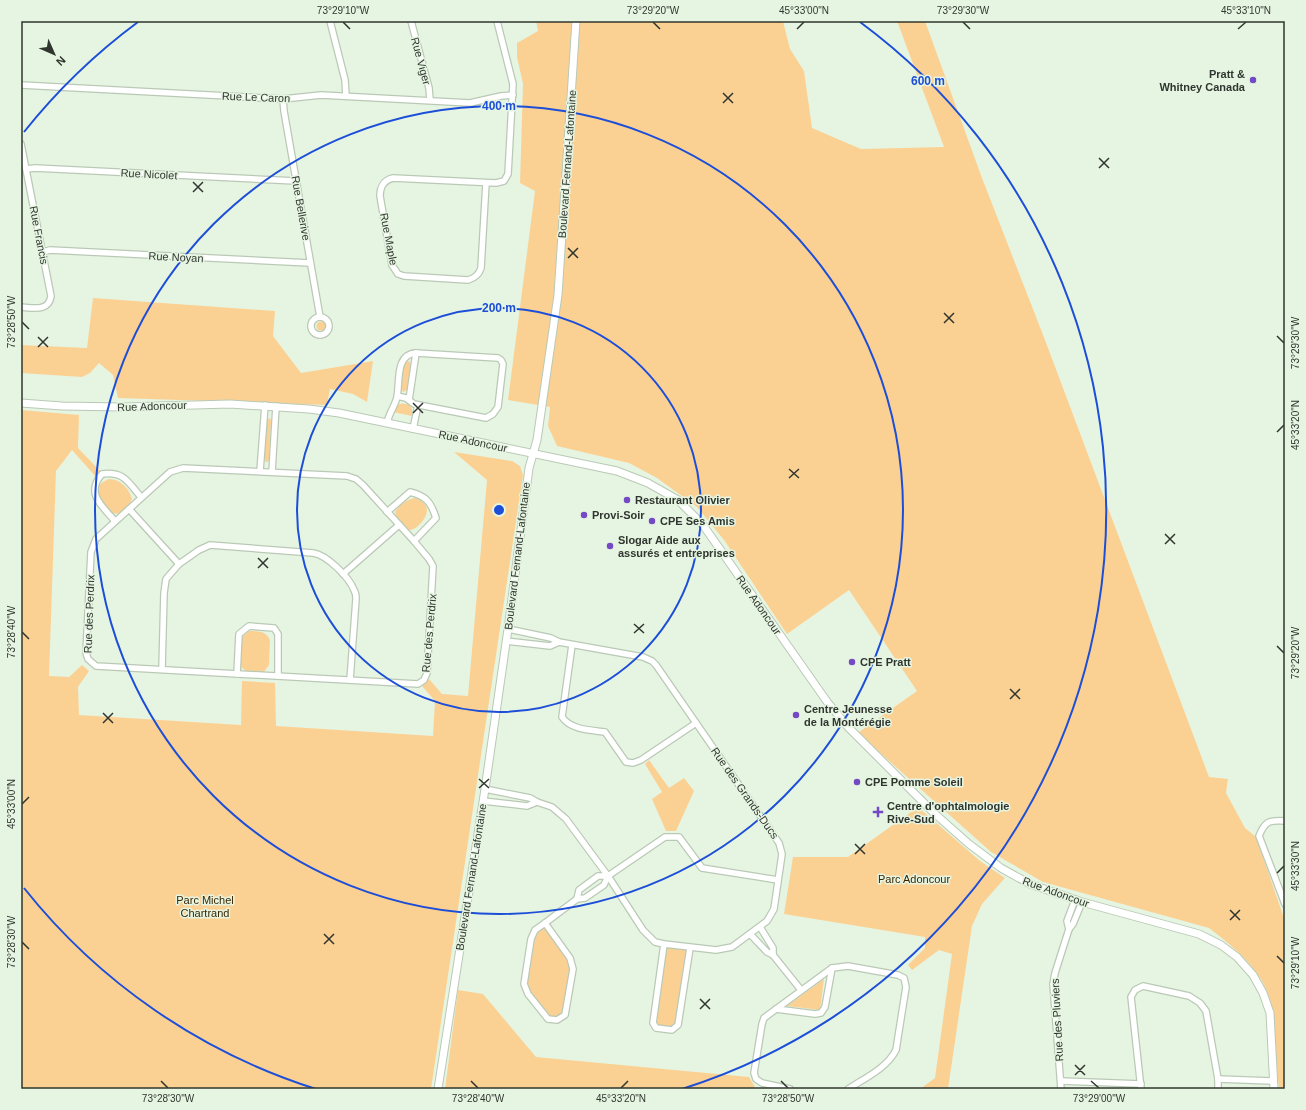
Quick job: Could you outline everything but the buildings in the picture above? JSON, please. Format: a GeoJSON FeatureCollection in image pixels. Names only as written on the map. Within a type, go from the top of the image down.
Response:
{"type":"FeatureCollection","features":[{"type":"Feature","properties":{"kind":"street"},"geometry":{"type":"LineString","coordinates":[[330,21],[345,80],[346,96]]}},
{"type":"Feature","properties":{"kind":"street","name":"Rue Viger"},"geometry":{"type":"LineString","coordinates":[[411,21],[429,88],[430,100]]}},
{"type":"Feature","properties":{"kind":"street","name":"Rue Maple"},"geometry":{"type":"LineString","coordinates":[[486,183],[481,268],[478,275],[472,279],[464,280],[404,276],[395,271],[392,265],[380,196],[381,187],[385,182],[393,178],[486,183],[501,182],[508,174],[513,95],[512,79],[497,21]]}},
{"type":"Feature","properties":{"kind":"street","name":"Boulevard Fernand-Lafontaine"},"geometry":{"type":"LineString","coordinates":[[438,1089],[483,801],[508,629],[529,468],[537,440],[559,288],[576,21]]}},
{"type":"Feature","properties":{"kind":"street","name":"Rue Le Caron"},"geometry":{"type":"LineString","coordinates":[[21,85],[284,99],[321,95],[470,103],[501,96],[513,95]]}},
{"type":"Feature","properties":{"kind":"street","name":"Rue Bellerive"},"geometry":{"type":"LineString","coordinates":[[284,99],[284,111],[320,317]]}},
{"type":"Feature","properties":{"kind":"street","name":"Rue Francis"},"geometry":{"type":"LineString","coordinates":[[21,144],[51,293],[49,303],[42,308],[21,307]]}},
{"type":"Feature","properties":{"kind":"street","name":"Rue Nicolet"},"geometry":{"type":"LineString","coordinates":[[26,169],[35,168],[296,181]]}},
{"type":"Feature","properties":{"kind":"street","name":"Rue Noyan"},"geometry":{"type":"LineString","coordinates":[[42,252],[50,250],[310,263]]}},
{"type":"Feature","properties":{"kind":"street"},"geometry":{"type":"LineString","coordinates":[[408,400],[416,353]]}},
{"type":"Feature","properties":{"kind":"street"},"geometry":{"type":"LineString","coordinates":[[388,423],[390,412],[397,396],[402,360],[408,355],[416,353],[498,358],[502,362],[503,368],[498,407],[491,416],[481,418],[418,405],[397,396]]}},
{"type":"Feature","properties":{"kind":"street","name":"Rue Adoncour"},"geometry":{"type":"LineString","coordinates":[[21,403],[85,407],[214,404],[265,405],[332,412],[617,471],[648,483],[678,500],[703,525],[828,703],[848,728],[934,813],[986,858],[1030,884],[1075,900],[1199,934],[1220,945],[1237,957],[1252,975],[1262,992],[1270,1013],[1274,1089]]}},
{"type":"Feature","properties":{"kind":"street"},"geometry":{"type":"LineString","coordinates":[[260,471],[265,405]]}},
{"type":"Feature","properties":{"kind":"street"},"geometry":{"type":"LineString","coordinates":[[414,429],[418,405]]}},
{"type":"Feature","properties":{"kind":"street"},"geometry":{"type":"LineString","coordinates":[[272,472],[276,406]]}},
{"type":"Feature","properties":{"kind":"street","name":"Rue des Perdrix"},"geometry":{"type":"LineString","coordinates":[[183,468],[260,471],[347,476],[356,479],[429,559],[433,569],[427,673],[424,680],[418,684],[96,666],[88,659],[86,653],[91,552],[96,539],[170,472],[183,468]]}},
{"type":"Feature","properties":{"kind":"street"},"geometry":{"type":"LineString","coordinates":[[115,521],[98,501],[94,492],[95,484],[102,474],[118,474],[125,478],[141,497]]}},
{"type":"Feature","properties":{"kind":"street"},"geometry":{"type":"LineString","coordinates":[[387,512],[410,492],[422,495],[432,506],[436,518],[414,541]]}},
{"type":"Feature","properties":{"kind":"street"},"geometry":{"type":"LineString","coordinates":[[129,509],[179,564]]}},
{"type":"Feature","properties":{"kind":"street"},"geometry":{"type":"LineString","coordinates":[[343,574],[399,525]]}},
{"type":"Feature","properties":{"kind":"street"},"geometry":{"type":"LineString","coordinates":[[162,669],[164,593],[166,579],[179,564],[198,550],[210,545],[320,554],[326,557],[343,574],[355,591],[356,599],[350,680]]}},
{"type":"Feature","properties":{"kind":"street"},"geometry":{"type":"LineString","coordinates":[[237,674],[239,634],[249,626],[274,628],[278,634],[278,676]]}},
{"type":"Feature","properties":{"kind":"street","name":"Rue des Grands-Ducs"},"geometry":{"type":"LineString","coordinates":[[484,789],[530,798],[552,807],[566,819],[608,876],[644,930],[655,942],[690,948],[716,950],[732,947],[767,921],[774,909],[782,854],[780,843],[656,665],[652,661],[643,657],[572,645],[559,642],[551,638],[508,629]]}},
{"type":"Feature","properties":{"kind":"street","name":"Rue des Grands-Ducs"},"geometry":{"type":"LineString","coordinates":[[506,641],[550,646],[559,642]]}},
{"type":"Feature","properties":{"kind":"street"},"geometry":{"type":"LineString","coordinates":[[572,645],[562,717],[566,722],[573,726],[605,732],[626,762],[633,763],[641,760],[696,723]]}},
{"type":"Feature","properties":{"kind":"street"},"geometry":{"type":"LineString","coordinates":[[483,801],[527,806],[537,802]]}},
{"type":"Feature","properties":{"kind":"street"},"geometry":{"type":"LineString","coordinates":[[1285,821],[1272,820],[1263,825],[1259,836],[1285,904]]}},
{"type":"Feature","properties":{"kind":"street"},"geometry":{"type":"LineString","coordinates":[[545,923],[570,958],[573,969],[565,1015],[557,1020],[548,1019],[528,994],[524,984],[531,939],[535,930],[577,899],[585,898],[604,885],[608,876],[665,837],[679,837],[702,868],[778,880]]}},
{"type":"Feature","properties":{"kind":"street"},"geometry":{"type":"LineString","coordinates":[[577,899],[579,890],[598,876],[608,876]]}},
{"type":"Feature","properties":{"kind":"street","name":"Rue des Pluviers"},"geometry":{"type":"LineString","coordinates":[[1061,1089],[1053,984],[1068,929],[1067,921],[1075,900]]}},
{"type":"Feature","properties":{"kind":"street","name":"Rue des Pluviers"},"geometry":{"type":"LineString","coordinates":[[1068,929],[1074,924],[1082,902]]}},
{"type":"Feature","properties":{"kind":"street"},"geometry":{"type":"LineString","coordinates":[[760,927],[773,948],[773,955]]}},
{"type":"Feature","properties":{"kind":"street"},"geometry":{"type":"LineString","coordinates":[[750,934],[767,952],[773,955],[801,990]]}},
{"type":"Feature","properties":{"kind":"street"},"geometry":{"type":"LineString","coordinates":[[664,944],[653,1023],[656,1028],[672,1030],[678,1025],[690,948]]}},
{"type":"Feature","properties":{"kind":"street"},"geometry":{"type":"LineString","coordinates":[[790,1089],[762,1084],[756,1079],[754,1072],[764,1018],[832,968],[848,966],[898,975],[904,978],[906,987],[896,1050],[893,1057],[886,1064],[848,1089]]}},
{"type":"Feature","properties":{"kind":"street"},"geometry":{"type":"LineString","coordinates":[[776,1009],[815,1014],[821,1013],[825,1007],[832,968]]}},
{"type":"Feature","properties":{"kind":"street"},"geometry":{"type":"LineString","coordinates":[[1061,1081],[1141,1087],[1132,997],[1135,990],[1143,986],[1189,996],[1200,1003],[1206,1011],[1218,1079],[1218,1089]]}},
{"type":"Feature","properties":{"kind":"street"},"geometry":{"type":"LineString","coordinates":[[1218,1079],[1273,1081]]}},
{"type":"Feature","properties":{"kind":"green space"},"geometry":{"type":"Polygon","coordinates":[[[536,21],[783,21],[790,49],[804,71],[812,128],[861,149],[944,147],[897,21],[925,21],[982,178],[1045,340],[1209,777],[1228,779],[1226,793],[1245,828],[1256,837],[1285,921],[1285,1089],[1279,1089],[1271,1008],[1264,984],[1243,957],[1226,942],[1209,928],[1043,882],[991,852],[878,751],[859,732],[917,691],[849,590],[787,634],[724,540],[697,507],[657,478],[629,463],[557,446],[548,426],[550,407],[508,400],[535,191],[520,183],[523,84],[517,57],[517,43],[538,31],[536,21]]]}},
{"type":"Feature","properties":{"kind":"green space"},"geometry":{"type":"Polygon","coordinates":[[[93,298],[275,311],[273,336],[301,373],[373,361],[367,402],[353,394],[330,389],[327,405],[118,398],[113,375],[99,363],[90,373],[82,377],[21,373],[21,345],[87,348],[93,298]]]}},
{"type":"Feature","properties":{"kind":"green space"},"geometry":{"type":"Polygon","coordinates":[[[321,321],[326,326],[321,331],[316,326],[321,321]]]}},
{"type":"Feature","properties":{"kind":"green space"},"geometry":{"type":"Polygon","coordinates":[[[408,361],[410,362],[411,366],[407,390],[403,392],[401,389],[404,364],[408,361]]]}},
{"type":"Feature","properties":{"kind":"green space"},"geometry":{"type":"Polygon","coordinates":[[[404,403],[410,406],[412,416],[393,412],[397,405],[404,403]]]}},
{"type":"Feature","properties":{"kind":"green space","name":"Parc Michel Chartrand"},"geometry":{"type":"Polygon","coordinates":[[[21,410],[79,415],[78,448],[101,472],[96,477],[72,450],[56,471],[49,676],[69,677],[82,665],[89,671],[78,687],[79,715],[241,725],[242,681],[275,683],[276,726],[433,736],[435,701],[422,686],[429,679],[442,694],[468,696],[487,480],[454,452],[512,461],[520,466],[523,475],[431,1089],[21,1089],[21,410]]]}},
{"type":"Feature","properties":{"kind":"green space"},"geometry":{"type":"Polygon","coordinates":[[[270,418],[269,459],[268,462],[266,462],[264,460],[267,420],[270,418]]]}},
{"type":"Feature","properties":{"kind":"green space"},"geometry":{"type":"Polygon","coordinates":[[[109,479],[113,479],[124,485],[129,491],[132,499],[124,510],[118,513],[110,512],[97,494],[101,484],[109,479]]]}},
{"type":"Feature","properties":{"kind":"green space"},"geometry":{"type":"Polygon","coordinates":[[[415,498],[424,503],[427,512],[426,516],[416,528],[408,530],[399,522],[395,512],[404,503],[415,498]]]}},
{"type":"Feature","properties":{"kind":"green space"},"geometry":{"type":"Polygon","coordinates":[[[249,631],[259,631],[264,633],[270,640],[269,665],[264,672],[247,672],[241,667],[242,637],[249,631]]]}},
{"type":"Feature","properties":{"kind":"green space"},"geometry":{"type":"Polygon","coordinates":[[[649,760],[669,788],[684,778],[694,791],[676,831],[666,831],[652,799],[662,792],[645,764],[649,760]]]}},
{"type":"Feature","properties":{"kind":"green space","name":"Parc Adoncour"},"geometry":{"type":"Polygon","coordinates":[[[918,807],[980,861],[1005,878],[982,904],[972,926],[948,1089],[920,1089],[935,1078],[952,954],[939,950],[912,970],[908,965],[925,948],[925,937],[784,914],[793,857],[848,857],[918,807]]]}},
{"type":"Feature","properties":{"kind":"green space"},"geometry":{"type":"Polygon","coordinates":[[[545,923],[570,958],[573,969],[565,1015],[557,1020],[548,1019],[524,984],[531,939],[545,923]]]}},
{"type":"Feature","properties":{"kind":"green space"},"geometry":{"type":"Polygon","coordinates":[[[664,944],[690,948],[678,1025],[672,1030],[656,1028],[653,1023],[664,944]]]}},
{"type":"Feature","properties":{"kind":"green space"},"geometry":{"type":"Polygon","coordinates":[[[824,979],[820,1010],[787,1006],[824,979]]]}},
{"type":"Feature","properties":{"kind":"green space"},"geometry":{"type":"Polygon","coordinates":[[[458,990],[483,994],[536,1057],[749,1077],[755,1087],[752,1089],[445,1089],[458,990]]]}},
{"type":"Feature","properties":{"kind":"place","name":"Pratt & Whitney Canada"},"geometry":{"type":"Point","coordinates":[1253,80]}},
{"type":"Feature","properties":{"kind":"place","name":"Restaurant Olivier"},"geometry":{"type":"Point","coordinates":[627,500]}},
{"type":"Feature","properties":{"kind":"place","name":"Provi-Soir"},"geometry":{"type":"Point","coordinates":[584,515]}},
{"type":"Feature","properties":{"kind":"place","name":"CPE Ses Amis"},"geometry":{"type":"Point","coordinates":[652,521]}},
{"type":"Feature","properties":{"kind":"place","name":"Slogar Aide aux assurés et entreprises"},"geometry":{"type":"Point","coordinates":[610,546]}},
{"type":"Feature","properties":{"kind":"place","name":"CPE Pratt"},"geometry":{"type":"Point","coordinates":[852,662]}},
{"type":"Feature","properties":{"kind":"place","name":"Centre Jeunesse de la Montérégie"},"geometry":{"type":"Point","coordinates":[796,715]}},
{"type":"Feature","properties":{"kind":"place","name":"CPE Pomme Soleil"},"geometry":{"type":"Point","coordinates":[857,782]}},
{"type":"Feature","properties":{"kind":"place","name":"Centre d'ophtalmologie Rive-Sud"},"geometry":{"type":"Point","coordinates":[878,812]}}]}
